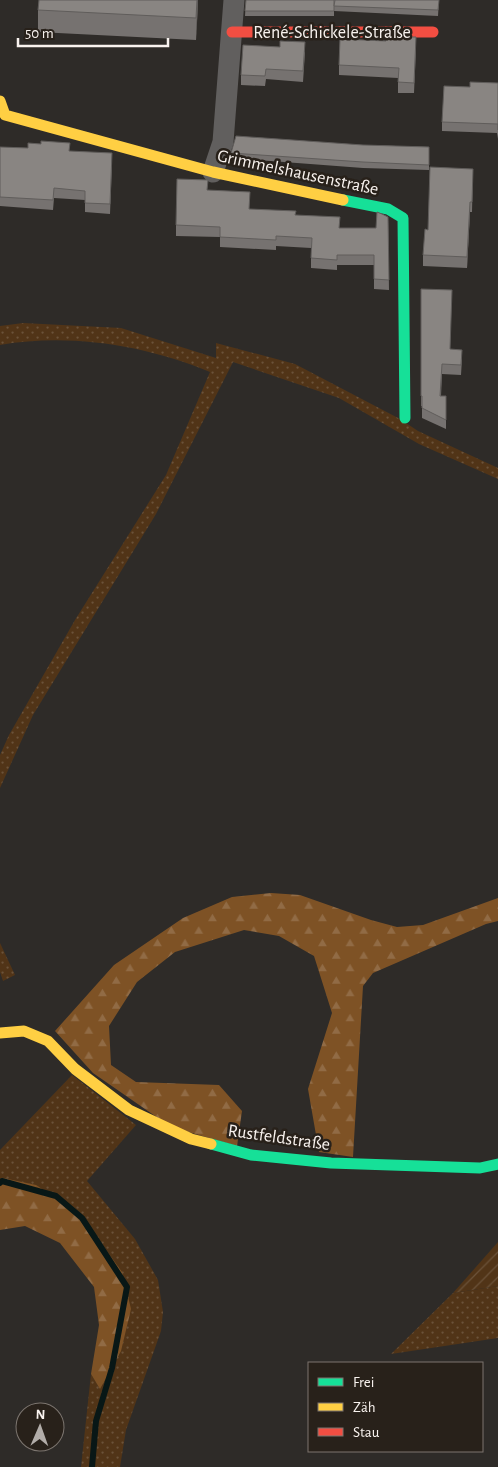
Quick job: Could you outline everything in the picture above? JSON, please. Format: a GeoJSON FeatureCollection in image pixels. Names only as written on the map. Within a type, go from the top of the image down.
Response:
{"type":"FeatureCollection","features":[{"type":"Feature","properties":{"kind":"street","name":"René-Schickele-Straße"},"geometry":{"type":"LineString","coordinates":[[213,172],[224,142],[234,0]]}},
{"type":"Feature","properties":{"kind":"street","name":"René-Schickele-Straße"},"geometry":{"type":"LineString","coordinates":[[232,32],[433,32]]}},
{"type":"Feature","properties":{"kind":"street","name":"Grimmelshausenstraße"},"geometry":{"type":"LineString","coordinates":[[0,101],[5,115],[213,172],[388,208],[403,218],[405,418]]}},
{"type":"Feature","properties":{"kind":"street","name":"Rustfeldstraße"},"geometry":{"type":"LineString","coordinates":[[0,1033],[24,1031],[48,1041],[75,1069],[129,1110],[200,1142],[251,1155],[331,1163],[480,1168],[498,1164]]}},
{"type":"Feature","properties":{"kind":"shaded area"},"geometry":{"type":"Polygon","coordinates":[[[23,323],[121,328],[216,358],[216,343],[295,364],[400,419],[418,431],[498,468],[498,479],[419,444],[339,398],[233,362],[156,514],[33,715],[0,788],[0,755],[9,735],[75,620],[166,475],[210,372],[133,348],[106,344],[53,340],[0,345],[0,326],[23,323]]]}},
{"type":"Feature","properties":{"kind":"shaded area"},"geometry":{"type":"Polygon","coordinates":[[[0,943],[15,975],[3,981],[0,972],[0,943]]]}},
{"type":"Feature","properties":{"kind":"shaded area"},"geometry":{"type":"Polygon","coordinates":[[[72,1075],[136,1125],[87,1181],[135,1239],[158,1280],[163,1312],[161,1331],[126,1430],[120,1467],[81,1467],[91,1374],[100,1388],[131,1309],[0,1179],[0,1150],[72,1075]]]}},
{"type":"Feature","properties":{"kind":"shaded area"},"geometry":{"type":"Polygon","coordinates":[[[498,1242],[498,1286],[453,1293],[498,1242]]]}},
{"type":"Feature","properties":{"kind":"shaded area"},"geometry":{"type":"Polygon","coordinates":[[[498,1286],[498,1338],[391,1354],[453,1293],[498,1286]]]}},
{"type":"Feature","properties":{"kind":"green space"},"geometry":{"type":"Polygon","coordinates":[[[271,893],[300,895],[397,927],[423,925],[498,898],[498,921],[486,924],[373,973],[363,986],[353,1157],[319,1152],[308,1089],[332,1013],[314,956],[279,936],[244,930],[175,952],[137,982],[109,1026],[111,1065],[136,1082],[219,1085],[242,1111],[237,1146],[171,1127],[93,1073],[55,1031],[114,965],[183,918],[232,897],[271,893]]]}},
{"type":"Feature","properties":{"kind":"green space"},"geometry":{"type":"Polygon","coordinates":[[[0,1179],[36,1185],[81,1215],[122,1272],[131,1309],[121,1351],[100,1389],[91,1374],[99,1325],[94,1287],[60,1243],[25,1226],[0,1230],[0,1179]]]}},
{"type":"Feature","properties":{"kind":"building"},"geometry":{"type":"Polygon","coordinates":[[[39,0],[197,0],[196,18],[38,10],[39,0]]]}},
{"type":"Feature","properties":{"kind":"building"},"geometry":{"type":"Polygon","coordinates":[[[246,0],[334,0],[334,11],[245,11],[246,0]]]}},
{"type":"Feature","properties":{"kind":"building"},"geometry":{"type":"Polygon","coordinates":[[[335,0],[439,0],[438,10],[334,6],[335,0]]]}},
{"type":"Feature","properties":{"kind":"building"},"geometry":{"type":"Polygon","coordinates":[[[386,37],[416,37],[414,83],[398,82],[399,68],[339,65],[340,39],[386,41],[386,37]]]}},
{"type":"Feature","properties":{"kind":"building"},"geometry":{"type":"Polygon","coordinates":[[[280,41],[305,42],[303,71],[266,69],[265,76],[241,75],[243,45],[280,47],[280,41]]]}},
{"type":"Feature","properties":{"kind":"building"},"geometry":{"type":"Polygon","coordinates":[[[470,82],[498,83],[498,124],[442,122],[444,86],[470,87],[470,82]]]}},
{"type":"Feature","properties":{"kind":"building"},"geometry":{"type":"Polygon","coordinates":[[[236,136],[363,145],[429,147],[429,165],[231,153],[236,136]]]}},
{"type":"Feature","properties":{"kind":"building"},"geometry":{"type":"Polygon","coordinates":[[[41,141],[70,143],[69,151],[112,153],[110,204],[85,203],[85,191],[54,188],[53,200],[0,197],[0,147],[28,148],[28,143],[41,144],[41,141]]]}},
{"type":"Feature","properties":{"kind":"building"},"geometry":{"type":"Polygon","coordinates":[[[430,167],[473,169],[467,257],[423,255],[425,229],[428,230],[430,167]]]}},
{"type":"Feature","properties":{"kind":"building"},"geometry":{"type":"Polygon","coordinates":[[[177,179],[208,180],[207,190],[250,192],[249,209],[296,211],[295,215],[340,217],[339,228],[376,228],[377,212],[382,214],[388,217],[389,280],[374,279],[374,255],[337,255],[337,260],[311,258],[312,238],[276,236],[276,240],[220,237],[220,227],[176,225],[177,179]]]}},
{"type":"Feature","properties":{"kind":"building"},"geometry":{"type":"Polygon","coordinates":[[[421,289],[452,290],[450,349],[462,350],[461,365],[442,364],[440,396],[446,396],[446,420],[422,408],[421,289]]]}},
{"type":"Feature","properties":{"kind":"waterway"},"geometry":{"type":"LineString","coordinates":[[0,1183],[2,1181],[56,1196],[82,1218],[127,1287],[112,1368],[96,1421],[92,1467]]}},
{"type":"Feature","properties":{"kind":"traffic: fast"},"geometry":{"type":"LineString","coordinates":[[343,200],[388,209],[403,218],[405,418]]}},
{"type":"Feature","properties":{"kind":"traffic: fast"},"geometry":{"type":"LineString","coordinates":[[211,1144],[251,1155],[331,1163],[480,1168],[498,1164]]}},
{"type":"Feature","properties":{"kind":"traffic: slow"},"geometry":{"type":"LineString","coordinates":[[0,101],[5,115],[213,172],[343,200]]}},
{"type":"Feature","properties":{"kind":"traffic: slow"},"geometry":{"type":"LineString","coordinates":[[0,1033],[24,1031],[48,1041],[75,1069],[129,1110],[191,1139],[211,1144]]}},
{"type":"Feature","properties":{"kind":"traffic: jam"},"geometry":{"type":"LineString","coordinates":[[232,32],[433,32]]}}]}
